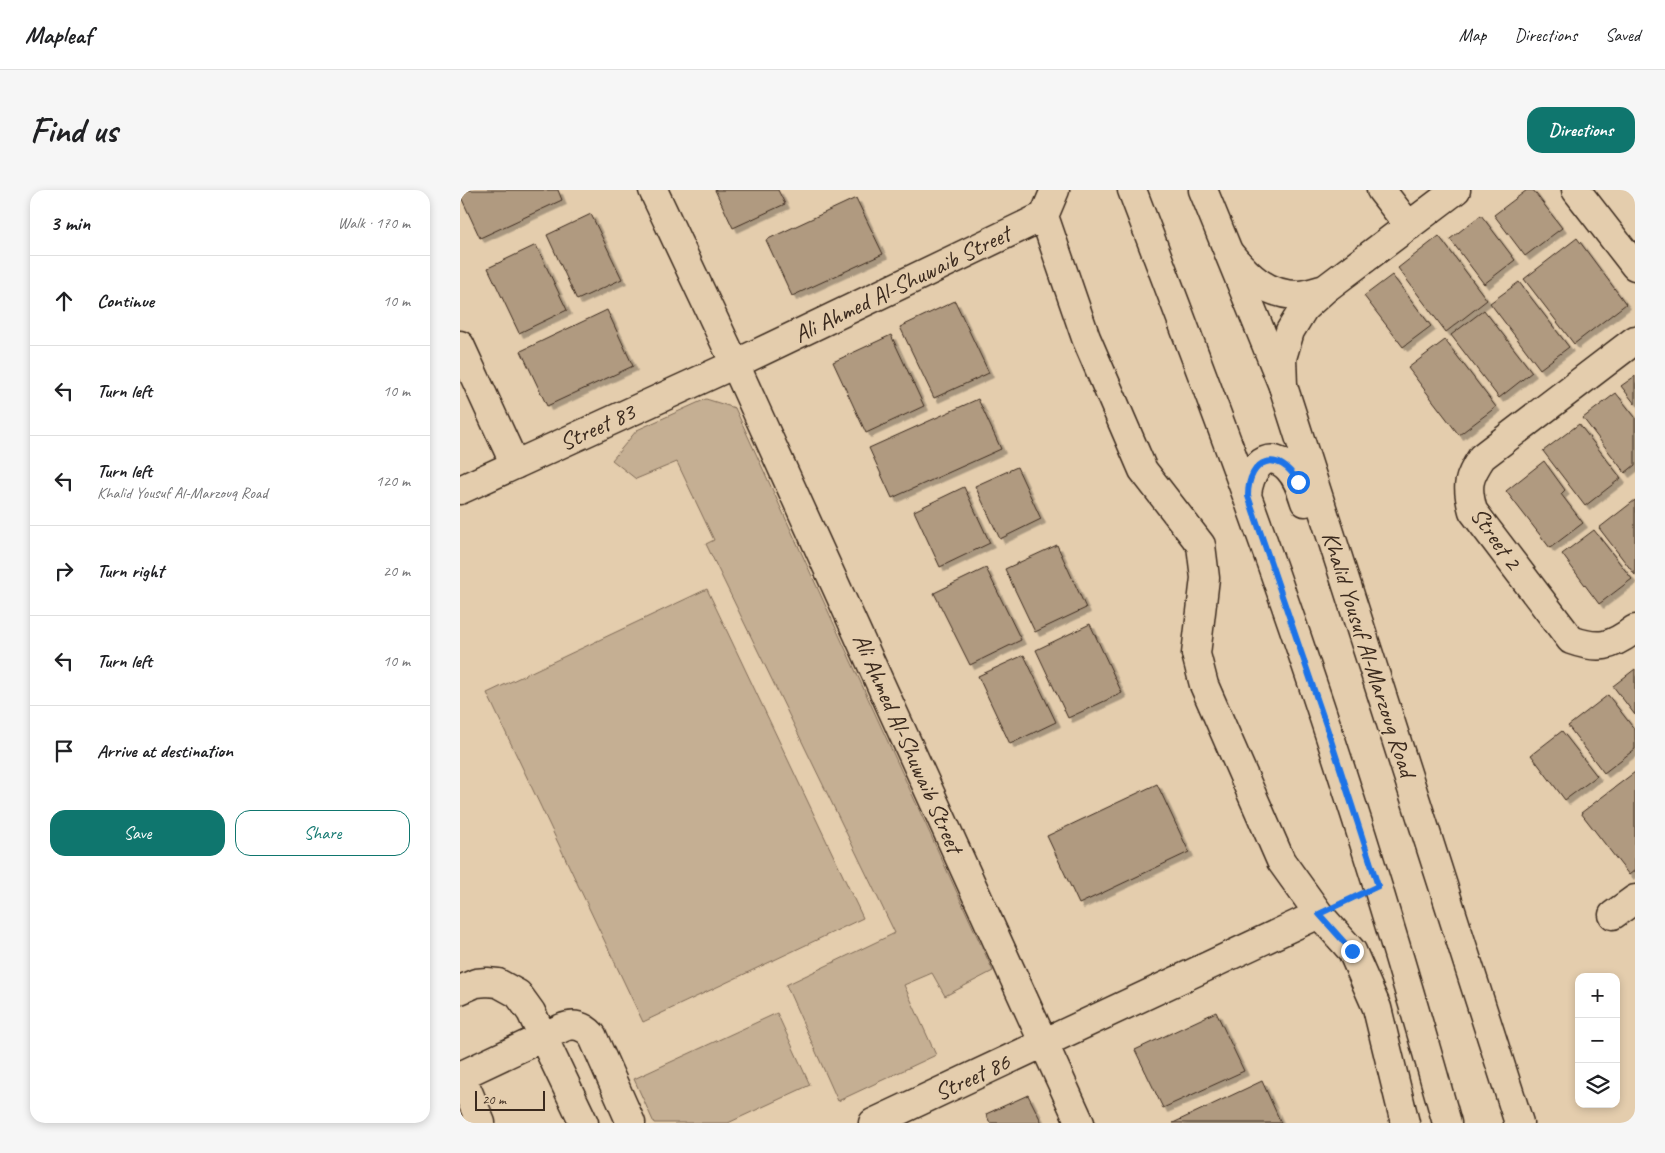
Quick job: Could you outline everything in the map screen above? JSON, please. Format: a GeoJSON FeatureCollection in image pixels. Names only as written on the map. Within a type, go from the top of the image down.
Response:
{"type":"FeatureCollection","features":[{"type":"Feature","properties":{"kind":"street","name":"Ali Ahmed Al-Shuwaib Street"},"geometry":{"type":"LineString","coordinates":[[653,190],[735,364],[1080,1123]]}},
{"type":"Feature","properties":{"kind":"street"},"geometry":{"type":"LineString","coordinates":[[1055,190],[1044,216],[1086,338],[1143,470],[1172,504],[1201,545],[1205,578],[1196,654],[1204,685],[1281,861],[1319,914],[1352,951],[1377,1008],[1405,1123]]}},
{"type":"Feature","properties":{"kind":"street"},"geometry":{"type":"LineString","coordinates":[[1132,190],[1248,496],[1318,700],[1378,886],[1447,1123]]}},
{"type":"Feature","properties":{"kind":"street","name":"Khalid Yousuf Al-Marzouq Road"},"geometry":{"type":"LineString","coordinates":[[1203,190],[1283,386],[1519,1123]]}},
{"type":"Feature","properties":{"kind":"street"},"geometry":{"type":"LineString","coordinates":[[1381,190],[1409,226]]}},
{"type":"Feature","properties":{"kind":"street"},"geometry":{"type":"LineString","coordinates":[[1283,386],[1282,358],[1290,331],[1304,308],[1456,190]]}},
{"type":"Feature","properties":{"kind":"street"},"geometry":{"type":"LineString","coordinates":[[1576,190],[1635,266]]}},
{"type":"Feature","properties":{"kind":"street","name":"Ali Ahmed Al-Shuwaib Street"},"geometry":{"type":"LineString","coordinates":[[735,364],[1044,216]]}},
{"type":"Feature","properties":{"kind":"street"},"geometry":{"type":"LineString","coordinates":[[1230,254],[1248,276],[1271,289],[1298,295],[1325,290]]}},
{"type":"Feature","properties":{"kind":"street","name":"Street 2"},"geometry":{"type":"LineString","coordinates":[[1635,340],[1482,457],[1471,474],[1468,492],[1473,511],[1571,640],[1589,647],[1604,646],[1620,640],[1635,629]]}},
{"type":"Feature","properties":{"kind":"street"},"geometry":{"type":"LineString","coordinates":[[460,345],[516,465]]}},
{"type":"Feature","properties":{"kind":"street","name":"Street 83"},"geometry":{"type":"LineString","coordinates":[[460,490],[735,364]]}},
{"type":"Feature","properties":{"kind":"street"},"geometry":{"type":"LineString","coordinates":[[1248,496],[1251,474],[1262,463],[1273,461],[1283,464],[1295,476],[1354,651],[1401,753]]}},
{"type":"Feature","properties":{"kind":"street"},"geometry":{"type":"LineString","coordinates":[[1613,915],[1635,898]]}},
{"type":"Feature","properties":{"kind":"street","name":"Street 86"},"geometry":{"type":"LineString","coordinates":[[873,1123],[1319,914]]}},
{"type":"Feature","properties":{"kind":"street"},"geometry":{"type":"LineString","coordinates":[[460,990],[476,983],[487,982],[509,987],[526,1002],[584,1123]]}},
{"type":"Feature","properties":{"kind":"street"},"geometry":{"type":"LineString","coordinates":[[481,1123],[460,1075],[568,1025],[575,1025],[588,1030],[596,1042],[631,1123]]}},
{"type":"Feature","properties":{"kind":"path"},"geometry":{"type":"LineString","coordinates":[[1319,914],[1378,886]]}},
{"type":"Feature","properties":{"kind":"shaded area"},"geometry":{"type":"Polygon","coordinates":[[[706,399],[735,408],[993,971],[945,996],[932,973],[904,985],[936,1055],[838,1101],[786,985],[895,933],[706,544],[714,540],[677,462],[636,479],[612,460],[637,430],[706,399]]]}},
{"type":"Feature","properties":{"kind":"shaded area"},"geometry":{"type":"Polygon","coordinates":[[[707,589],[863,918],[643,1022],[487,693],[707,589]]]}},
{"type":"Feature","properties":{"kind":"shaded area"},"geometry":{"type":"Polygon","coordinates":[[[777,1013],[810,1085],[728,1123],[654,1123],[634,1079],[777,1013]]]}},
{"type":"Feature","properties":{"kind":"building"},"geometry":{"type":"Polygon","coordinates":[[[460,190],[558,190],[562,200],[480,238],[460,195],[460,190]]]}},
{"type":"Feature","properties":{"kind":"building"},"geometry":{"type":"Polygon","coordinates":[[[715,190],[778,190],[785,204],[733,228],[715,190]]]}},
{"type":"Feature","properties":{"kind":"building"},"geometry":{"type":"Polygon","coordinates":[[[1527,190],[1533,190],[1562,228],[1525,256],[1494,215],[1527,190]]]}},
{"type":"Feature","properties":{"kind":"building"},"geometry":{"type":"Polygon","coordinates":[[[856,198],[883,254],[792,296],[766,240],[856,198]]]}},
{"type":"Feature","properties":{"kind":"building"},"geometry":{"type":"Polygon","coordinates":[[[591,214],[622,279],[577,300],[547,235],[591,214]]]}},
{"type":"Feature","properties":{"kind":"building"},"geometry":{"type":"Polygon","coordinates":[[[1481,215],[1515,260],[1484,284],[1450,239],[1481,215]]]}},
{"type":"Feature","properties":{"kind":"building"},"geometry":{"type":"Polygon","coordinates":[[[1439,236],[1487,300],[1446,332],[1398,268],[1439,236]]]}},
{"type":"Feature","properties":{"kind":"building"},"geometry":{"type":"Polygon","coordinates":[[[1577,238],[1626,304],[1574,344],[1524,279],[1577,238]]]}},
{"type":"Feature","properties":{"kind":"building"},"geometry":{"type":"Polygon","coordinates":[[[536,245],[567,310],[519,333],[488,268],[536,245]]]}},
{"type":"Feature","properties":{"kind":"building"},"geometry":{"type":"Polygon","coordinates":[[[1392,275],[1431,326],[1403,347],[1364,296],[1392,275]]]}},
{"type":"Feature","properties":{"kind":"building"},"geometry":{"type":"Polygon","coordinates":[[[1519,282],[1569,347],[1540,369],[1490,303],[1519,282]]]}},
{"type":"Feature","properties":{"kind":"building"},"geometry":{"type":"Polygon","coordinates":[[[955,301],[989,373],[934,398],[900,327],[955,301]]]}},
{"type":"Feature","properties":{"kind":"building"},"geometry":{"type":"Polygon","coordinates":[[[607,310],[633,366],[547,406],[521,351],[607,310]]]}},
{"type":"Feature","properties":{"kind":"building"},"geometry":{"type":"Polygon","coordinates":[[[1484,310],[1532,372],[1499,398],[1451,335],[1484,310]]]}},
{"type":"Feature","properties":{"kind":"building"},"geometry":{"type":"Polygon","coordinates":[[[891,335],[924,406],[866,433],[833,362],[891,335]]]}},
{"type":"Feature","properties":{"kind":"building"},"geometry":{"type":"Polygon","coordinates":[[[1445,340],[1496,407],[1459,435],[1408,368],[1445,340]]]}},
{"type":"Feature","properties":{"kind":"building"},"geometry":{"type":"Polygon","coordinates":[[[1635,376],[1635,404],[1621,386],[1635,376]]]}},
{"type":"Feature","properties":{"kind":"building"},"geometry":{"type":"Polygon","coordinates":[[[1616,393],[1635,417],[1635,465],[1625,473],[1583,418],[1616,393]]]}},
{"type":"Feature","properties":{"kind":"building"},"geometry":{"type":"Polygon","coordinates":[[[978,399],[1001,449],[892,498],[869,448],[978,399]]]}},
{"type":"Feature","properties":{"kind":"building"},"geometry":{"type":"Polygon","coordinates":[[[1579,424],[1621,478],[1585,506],[1543,451],[1579,424]]]}},
{"type":"Feature","properties":{"kind":"building"},"geometry":{"type":"Polygon","coordinates":[[[1544,461],[1565,490],[1561,494],[1583,523],[1550,548],[1506,491],[1544,461]]]}},
{"type":"Feature","properties":{"kind":"building"},"geometry":{"type":"Polygon","coordinates":[[[1017,467],[1041,519],[1000,539],[975,486],[1017,467]]]}},
{"type":"Feature","properties":{"kind":"building"},"geometry":{"type":"Polygon","coordinates":[[[964,487],[990,543],[940,567],[914,511],[964,487]]]}},
{"type":"Feature","properties":{"kind":"building"},"geometry":{"type":"Polygon","coordinates":[[[1635,500],[1635,575],[1599,528],[1635,500]]]}},
{"type":"Feature","properties":{"kind":"building"},"geometry":{"type":"Polygon","coordinates":[[[1594,530],[1632,579],[1599,604],[1562,554],[1594,530]]]}},
{"type":"Feature","properties":{"kind":"building"},"geometry":{"type":"Polygon","coordinates":[[[1057,545],[1086,608],[1035,632],[1005,569],[1057,545]]]}},
{"type":"Feature","properties":{"kind":"building"},"geometry":{"type":"Polygon","coordinates":[[[986,568],[1021,640],[970,665],[934,593],[986,568]]]}},
{"type":"Feature","properties":{"kind":"building"},"geometry":{"type":"Polygon","coordinates":[[[1090,624],[1122,693],[1068,718],[1036,650],[1090,624]]]}},
{"type":"Feature","properties":{"kind":"building"},"geometry":{"type":"Polygon","coordinates":[[[1024,655],[1056,722],[1010,744],[978,676],[1024,655]]]}},
{"type":"Feature","properties":{"kind":"building"},"geometry":{"type":"Polygon","coordinates":[[[1635,669],[1635,715],[1613,686],[1635,669]]]}},
{"type":"Feature","properties":{"kind":"building"},"geometry":{"type":"Polygon","coordinates":[[[1608,695],[1635,730],[1635,749],[1604,773],[1568,726],[1608,695]]]}},
{"type":"Feature","properties":{"kind":"building"},"geometry":{"type":"Polygon","coordinates":[[[1562,731],[1597,776],[1565,800],[1531,755],[1562,731]]]}},
{"type":"Feature","properties":{"kind":"building"},"geometry":{"type":"Polygon","coordinates":[[[1635,772],[1635,870],[1629,875],[1581,813],[1635,772]]]}},
{"type":"Feature","properties":{"kind":"building"},"geometry":{"type":"Polygon","coordinates":[[[1157,784],[1189,852],[1079,904],[1047,836],[1157,784]]]}},
{"type":"Feature","properties":{"kind":"building"},"geometry":{"type":"Polygon","coordinates":[[[1216,1012],[1244,1071],[1163,1108],[1135,1050],[1216,1012]]]}},
{"type":"Feature","properties":{"kind":"building"},"geometry":{"type":"Polygon","coordinates":[[[1262,1081],[1281,1123],[1173,1123],[1262,1081]]]}},
{"type":"Feature","properties":{"kind":"building"},"geometry":{"type":"Polygon","coordinates":[[[1028,1095],[1042,1123],[990,1123],[986,1114],[1028,1095]]]}},
{"type":"Feature","properties":{"kind":"route"},"geometry":{"type":"LineString","coordinates":[[1298,482],[1291,471],[1283,464],[1267,461],[1258,465],[1251,474],[1248,480],[1248,496],[1327,728],[1378,886],[1319,914],[1352,951]]}}]}
